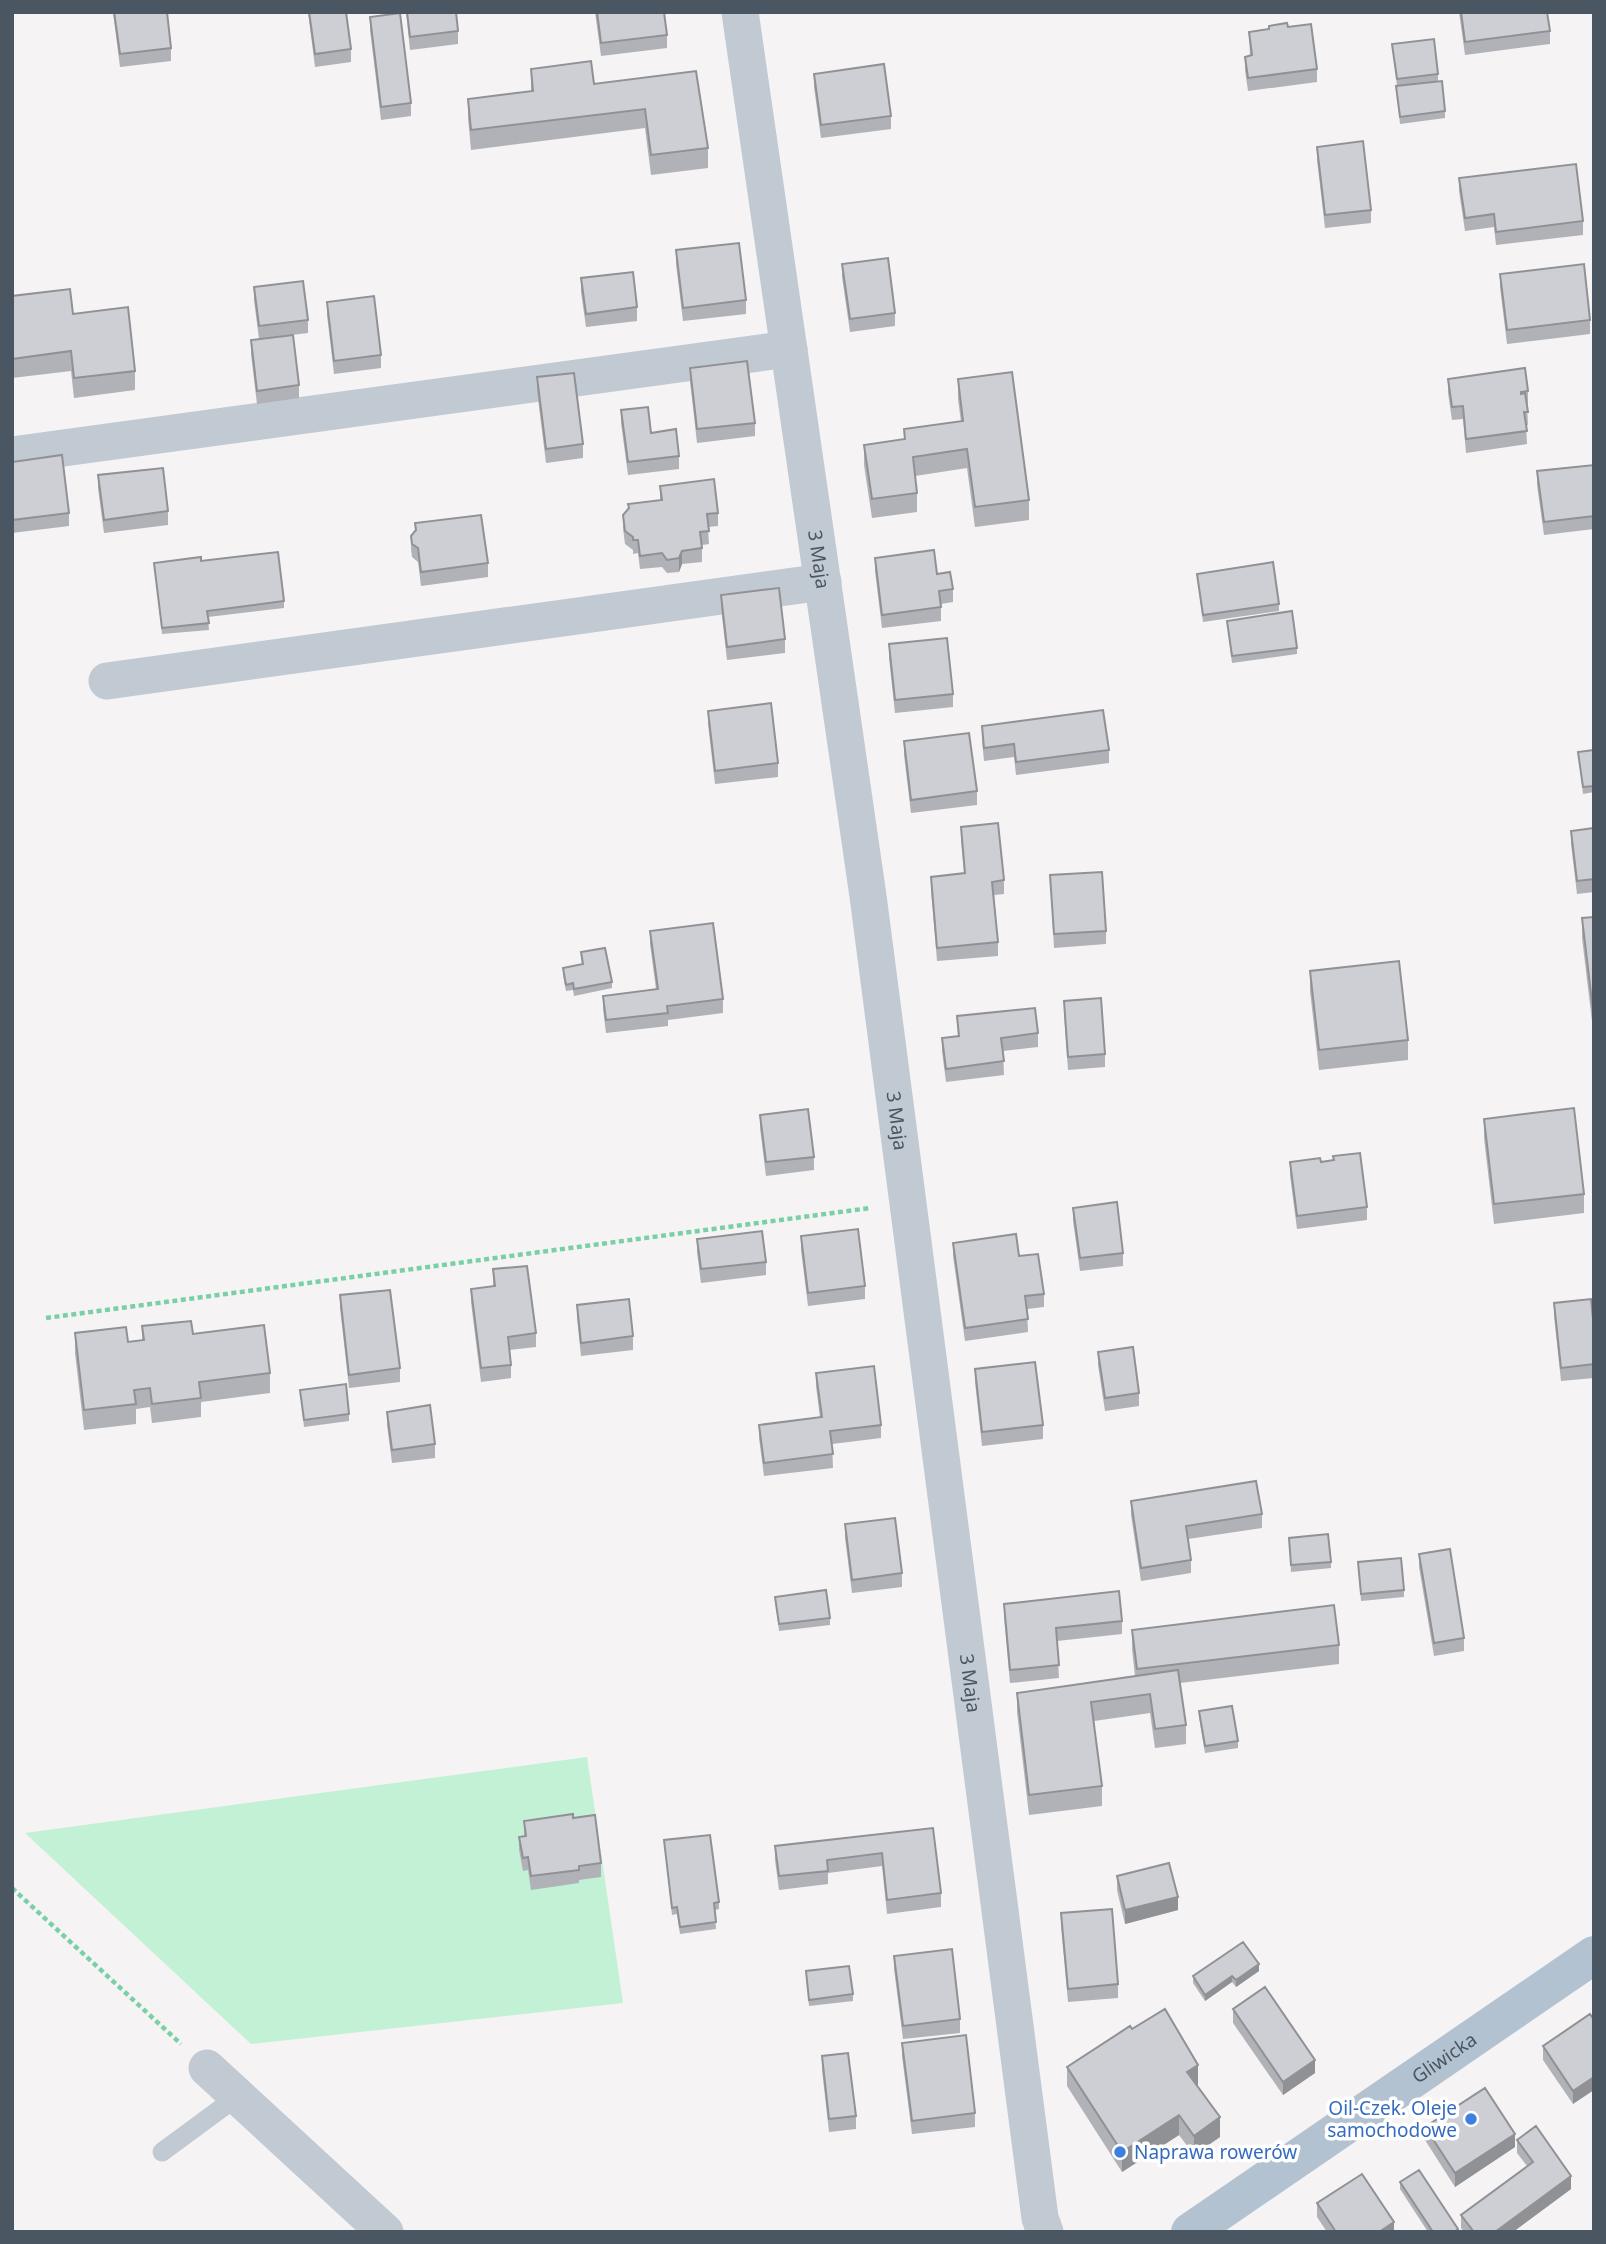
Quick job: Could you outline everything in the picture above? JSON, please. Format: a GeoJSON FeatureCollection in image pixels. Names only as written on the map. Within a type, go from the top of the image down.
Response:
{"type":"FeatureCollection","features":[{"type":"Feature","properties":{"kind":"main road","name":"Gliwicka"},"geometry":{"type":"LineString","coordinates":[[1190,2232],[1594,1955]]}},
{"type":"Feature","properties":{"kind":"street","name":"3 Maja"},"geometry":{"type":"LineString","coordinates":[[740,12],[868,896],[1042,2231]]}},
{"type":"Feature","properties":{"kind":"street"},"geometry":{"type":"LineString","coordinates":[[12,455],[789,349]]}},
{"type":"Feature","properties":{"kind":"street"},"geometry":{"type":"LineString","coordinates":[[107,681],[823,582]]}},
{"type":"Feature","properties":{"kind":"street"},"geometry":{"type":"LineString","coordinates":[[207,2068],[385,2232]]}},
{"type":"Feature","properties":{"kind":"lane"},"geometry":{"type":"LineString","coordinates":[[162,2152],[238,2096]]}},
{"type":"Feature","properties":{"kind":"path"},"geometry":{"type":"LineString","coordinates":[[46,1318],[908,1203]]}},
{"type":"Feature","properties":{"kind":"path"},"geometry":{"type":"LineString","coordinates":[[12,1888],[207,2068]]}},
{"type":"Feature","properties":{"kind":"green space"},"geometry":{"type":"Polygon","coordinates":[[[587,1757],[623,2003],[251,2044],[25,1833],[587,1757]]]}},
{"type":"Feature","properties":{"kind":"building"},"geometry":{"type":"Polygon","coordinates":[[[114,12],[167,12],[171,48],[120,54],[114,12]]]}},
{"type":"Feature","properties":{"kind":"building"},"geometry":{"type":"Polygon","coordinates":[[[309,12],[346,12],[351,49],[315,54],[309,12]]]}},
{"type":"Feature","properties":{"kind":"building"},"geometry":{"type":"Polygon","coordinates":[[[407,12],[456,12],[458,31],[410,37],[407,12]]]}},
{"type":"Feature","properties":{"kind":"building"},"geometry":{"type":"Polygon","coordinates":[[[597,12],[664,12],[667,35],[601,43],[597,12]]]}},
{"type":"Feature","properties":{"kind":"building"},"geometry":{"type":"Polygon","coordinates":[[[1461,12],[1547,12],[1550,31],[1465,42],[1461,12]]]}},
{"type":"Feature","properties":{"kind":"building"},"geometry":{"type":"Polygon","coordinates":[[[400,13],[411,103],[381,107],[370,17],[400,13]]]}},
{"type":"Feature","properties":{"kind":"building"},"geometry":{"type":"Polygon","coordinates":[[[1287,23],[1288,27],[1311,24],[1317,69],[1248,78],[1245,57],[1252,55],[1249,32],[1287,23]]]}},
{"type":"Feature","properties":{"kind":"building"},"geometry":{"type":"Polygon","coordinates":[[[1434,39],[1438,74],[1397,79],[1392,44],[1434,39]]]}},
{"type":"Feature","properties":{"kind":"building"},"geometry":{"type":"Polygon","coordinates":[[[591,61],[594,84],[696,71],[708,148],[651,155],[645,109],[471,130],[468,99],[533,91],[531,69],[591,61]]]}},
{"type":"Feature","properties":{"kind":"building"},"geometry":{"type":"Polygon","coordinates":[[[884,64],[891,116],[821,125],[814,74],[884,64]]]}},
{"type":"Feature","properties":{"kind":"building"},"geometry":{"type":"Polygon","coordinates":[[[1442,81],[1445,111],[1400,117],[1396,86],[1442,81]]]}},
{"type":"Feature","properties":{"kind":"building"},"geometry":{"type":"Polygon","coordinates":[[[1363,141],[1371,210],[1325,215],[1317,147],[1363,141]]]}},
{"type":"Feature","properties":{"kind":"building"},"geometry":{"type":"Polygon","coordinates":[[[1576,164],[1583,221],[1496,232],[1494,214],[1465,218],[1459,178],[1576,164]]]}},
{"type":"Feature","properties":{"kind":"building"},"geometry":{"type":"Polygon","coordinates":[[[739,243],[746,300],[683,308],[676,250],[739,243]]]}},
{"type":"Feature","properties":{"kind":"building"},"geometry":{"type":"Polygon","coordinates":[[[888,258],[895,313],[850,319],[842,264],[888,258]]]}},
{"type":"Feature","properties":{"kind":"building"},"geometry":{"type":"Polygon","coordinates":[[[1584,264],[1590,320],[1507,330],[1500,274],[1584,264]]]}},
{"type":"Feature","properties":{"kind":"building"},"geometry":{"type":"Polygon","coordinates":[[[633,272],[637,307],[586,314],[581,278],[633,272]]]}},
{"type":"Feature","properties":{"kind":"building"},"geometry":{"type":"Polygon","coordinates":[[[303,281],[308,320],[259,326],[254,287],[303,281]]]}},
{"type":"Feature","properties":{"kind":"building"},"geometry":{"type":"Polygon","coordinates":[[[70,289],[73,314],[128,307],[135,371],[74,378],[71,351],[12,359],[12,296],[70,289]]]}},
{"type":"Feature","properties":{"kind":"building"},"geometry":{"type":"Polygon","coordinates":[[[374,296],[381,355],[334,361],[327,302],[374,296]]]}},
{"type":"Feature","properties":{"kind":"building"},"geometry":{"type":"Polygon","coordinates":[[[293,335],[299,385],[257,391],[251,340],[293,335]]]}},
{"type":"Feature","properties":{"kind":"building"},"geometry":{"type":"Polygon","coordinates":[[[747,361],[755,423],[697,429],[690,368],[747,361]]]}},
{"type":"Feature","properties":{"kind":"building"},"geometry":{"type":"Polygon","coordinates":[[[1525,368],[1528,391],[1521,394],[1525,393],[1527,431],[1466,439],[1463,406],[1452,407],[1448,379],[1525,368]]]}},
{"type":"Feature","properties":{"kind":"building"},"geometry":{"type":"Polygon","coordinates":[[[1012,372],[1029,500],[975,507],[967,449],[913,457],[917,493],[872,499],[864,445],[905,439],[904,429],[963,421],[958,379],[1012,372]]]}},
{"type":"Feature","properties":{"kind":"building"},"geometry":{"type":"Polygon","coordinates":[[[574,373],[583,444],[546,449],[537,377],[574,373]]]}},
{"type":"Feature","properties":{"kind":"building"},"geometry":{"type":"Polygon","coordinates":[[[648,407],[651,433],[676,429],[679,456],[628,462],[621,410],[648,407]]]}},
{"type":"Feature","properties":{"kind":"building"},"geometry":{"type":"Polygon","coordinates":[[[62,455],[69,513],[12,520],[12,462],[62,455]]]}},
{"type":"Feature","properties":{"kind":"building"},"geometry":{"type":"Polygon","coordinates":[[[1594,465],[1594,516],[1544,522],[1537,471],[1594,465]]]}},
{"type":"Feature","properties":{"kind":"building"},"geometry":{"type":"Polygon","coordinates":[[[163,468],[168,511],[104,520],[98,475],[163,468]]]}},
{"type":"Feature","properties":{"kind":"building"},"geometry":{"type":"Polygon","coordinates":[[[714,479],[718,513],[707,514],[709,531],[700,532],[702,548],[682,551],[679,558],[667,560],[662,553],[640,556],[638,540],[633,540],[625,531],[623,515],[629,508],[628,504],[662,500],[660,486],[714,479]]]}},
{"type":"Feature","properties":{"kind":"building"},"geometry":{"type":"Polygon","coordinates":[[[481,515],[488,563],[421,572],[418,548],[412,544],[411,536],[416,530],[415,523],[481,515]]]}},
{"type":"Feature","properties":{"kind":"building"},"geometry":{"type":"Polygon","coordinates":[[[934,550],[937,574],[950,572],[953,589],[939,591],[941,607],[882,615],[875,558],[934,550]]]}},
{"type":"Feature","properties":{"kind":"building"},"geometry":{"type":"Polygon","coordinates":[[[278,552],[284,601],[207,611],[209,623],[162,628],[154,563],[201,557],[201,561],[278,552]]]}},
{"type":"Feature","properties":{"kind":"building"},"geometry":{"type":"Polygon","coordinates":[[[1273,562],[1279,604],[1203,615],[1197,574],[1273,562]]]}},
{"type":"Feature","properties":{"kind":"building"},"geometry":{"type":"Polygon","coordinates":[[[779,588],[785,639],[727,647],[721,595],[779,588]]]}},
{"type":"Feature","properties":{"kind":"building"},"geometry":{"type":"Polygon","coordinates":[[[1292,611],[1297,648],[1232,656],[1227,621],[1292,611]]]}},
{"type":"Feature","properties":{"kind":"building"},"geometry":{"type":"Polygon","coordinates":[[[947,638],[953,694],[895,700],[889,644],[947,638]]]}},
{"type":"Feature","properties":{"kind":"building"},"geometry":{"type":"Polygon","coordinates":[[[771,703],[778,763],[715,771],[708,711],[771,703]]]}},
{"type":"Feature","properties":{"kind":"building"},"geometry":{"type":"Polygon","coordinates":[[[1103,710],[1109,750],[1016,762],[1014,744],[984,748],[982,726],[1103,710]]]}},
{"type":"Feature","properties":{"kind":"building"},"geometry":{"type":"Polygon","coordinates":[[[969,733],[977,791],[911,800],[904,741],[969,733]]]}},
{"type":"Feature","properties":{"kind":"building"},"geometry":{"type":"Polygon","coordinates":[[[1594,750],[1594,786],[1583,787],[1578,752],[1594,750]]]}},
{"type":"Feature","properties":{"kind":"building"},"geometry":{"type":"Polygon","coordinates":[[[998,823],[1004,880],[992,882],[998,942],[937,948],[931,877],[965,873],[961,827],[998,823]]]}},
{"type":"Feature","properties":{"kind":"building"},"geometry":{"type":"Polygon","coordinates":[[[1594,828],[1594,879],[1577,881],[1571,831],[1594,828]]]}},
{"type":"Feature","properties":{"kind":"building"},"geometry":{"type":"Polygon","coordinates":[[[1102,872],[1106,931],[1054,934],[1050,875],[1102,872]]]}},
{"type":"Feature","properties":{"kind":"building"},"geometry":{"type":"Polygon","coordinates":[[[1594,917],[1594,1018],[1582,918],[1594,917]]]}},
{"type":"Feature","properties":{"kind":"building"},"geometry":{"type":"Polygon","coordinates":[[[713,923],[723,999],[667,1006],[668,1013],[606,1020],[603,996],[658,989],[650,931],[713,923]]]}},
{"type":"Feature","properties":{"kind":"building"},"geometry":{"type":"Polygon","coordinates":[[[605,948],[612,982],[574,989],[573,983],[566,985],[563,968],[583,964],[581,952],[605,948]]]}},
{"type":"Feature","properties":{"kind":"building"},"geometry":{"type":"Polygon","coordinates":[[[1399,961],[1408,1040],[1319,1050],[1310,971],[1399,961]]]}},
{"type":"Feature","properties":{"kind":"building"},"geometry":{"type":"Polygon","coordinates":[[[1101,998],[1105,1054],[1068,1057],[1064,1001],[1101,998]]]}},
{"type":"Feature","properties":{"kind":"building"},"geometry":{"type":"Polygon","coordinates":[[[1035,1008],[1038,1033],[1001,1038],[1004,1061],[946,1069],[942,1038],[959,1036],[957,1016],[1035,1008]]]}},
{"type":"Feature","properties":{"kind":"building"},"geometry":{"type":"Polygon","coordinates":[[[1574,1108],[1584,1194],[1494,1204],[1484,1119],[1574,1108]]]}},
{"type":"Feature","properties":{"kind":"building"},"geometry":{"type":"Polygon","coordinates":[[[808,1109],[814,1157],[766,1162],[760,1115],[808,1109]]]}},
{"type":"Feature","properties":{"kind":"building"},"geometry":{"type":"Polygon","coordinates":[[[1360,1153],[1367,1207],[1297,1216],[1290,1162],[1320,1158],[1321,1162],[1334,1160],[1333,1156],[1360,1153]]]}},
{"type":"Feature","properties":{"kind":"building"},"geometry":{"type":"Polygon","coordinates":[[[1117,1202],[1123,1253],[1080,1258],[1073,1208],[1117,1202]]]}},
{"type":"Feature","properties":{"kind":"building"},"geometry":{"type":"Polygon","coordinates":[[[858,1229],[865,1286],[808,1293],[801,1236],[858,1229]]]}},
{"type":"Feature","properties":{"kind":"building"},"geometry":{"type":"Polygon","coordinates":[[[762,1231],[766,1262],[701,1269],[697,1239],[762,1231]]]}},
{"type":"Feature","properties":{"kind":"building"},"geometry":{"type":"Polygon","coordinates":[[[1016,1234],[1019,1256],[1038,1254],[1044,1294],[1025,1296],[1028,1319],[965,1328],[953,1243],[1016,1234]]]}},
{"type":"Feature","properties":{"kind":"building"},"geometry":{"type":"Polygon","coordinates":[[[527,1266],[536,1333],[508,1337],[511,1365],[481,1368],[471,1289],[495,1286],[493,1269],[527,1266]]]}},
{"type":"Feature","properties":{"kind":"building"},"geometry":{"type":"Polygon","coordinates":[[[390,1290],[400,1368],[349,1375],[340,1295],[390,1290]]]}},
{"type":"Feature","properties":{"kind":"building"},"geometry":{"type":"Polygon","coordinates":[[[629,1299],[633,1336],[581,1343],[577,1305],[629,1299]]]}},
{"type":"Feature","properties":{"kind":"building"},"geometry":{"type":"Polygon","coordinates":[[[1591,1299],[1594,1364],[1561,1368],[1554,1303],[1591,1299]]]}},
{"type":"Feature","properties":{"kind":"building"},"geometry":{"type":"Polygon","coordinates":[[[191,1321],[193,1334],[264,1325],[270,1373],[199,1382],[201,1398],[152,1404],[150,1388],[134,1390],[136,1404],[84,1410],[75,1333],[126,1327],[128,1342],[144,1340],[142,1326],[191,1321]]]}},
{"type":"Feature","properties":{"kind":"building"},"geometry":{"type":"Polygon","coordinates":[[[1133,1347],[1139,1393],[1105,1398],[1098,1352],[1133,1347]]]}},
{"type":"Feature","properties":{"kind":"building"},"geometry":{"type":"Polygon","coordinates":[[[1035,1362],[1043,1425],[982,1432],[975,1369],[1035,1362]]]}},
{"type":"Feature","properties":{"kind":"building"},"geometry":{"type":"Polygon","coordinates":[[[874,1366],[881,1425],[830,1431],[833,1454],[764,1463],[759,1425],[822,1417],[816,1373],[874,1366]]]}},
{"type":"Feature","properties":{"kind":"building"},"geometry":{"type":"Polygon","coordinates":[[[346,1384],[349,1414],[304,1420],[300,1390],[346,1384]]]}},
{"type":"Feature","properties":{"kind":"building"},"geometry":{"type":"Polygon","coordinates":[[[430,1405],[435,1444],[392,1450],[387,1412],[430,1405]]]}},
{"type":"Feature","properties":{"kind":"building"},"geometry":{"type":"Polygon","coordinates":[[[1256,1481],[1262,1514],[1186,1526],[1191,1560],[1141,1568],[1131,1501],[1256,1481]]]}},
{"type":"Feature","properties":{"kind":"building"},"geometry":{"type":"Polygon","coordinates":[[[895,1518],[902,1573],[852,1580],[845,1524],[895,1518]]]}},
{"type":"Feature","properties":{"kind":"building"},"geometry":{"type":"Polygon","coordinates":[[[1328,1534],[1331,1562],[1291,1565],[1289,1538],[1328,1534]]]}},
{"type":"Feature","properties":{"kind":"building"},"geometry":{"type":"Polygon","coordinates":[[[1450,1549],[1464,1638],[1434,1643],[1419,1554],[1450,1549]]]}},
{"type":"Feature","properties":{"kind":"building"},"geometry":{"type":"Polygon","coordinates":[[[1401,1558],[1404,1590],[1361,1594],[1358,1562],[1401,1558]]]}},
{"type":"Feature","properties":{"kind":"building"},"geometry":{"type":"Polygon","coordinates":[[[826,1590],[830,1618],[779,1624],[775,1597],[826,1590]]]}},
{"type":"Feature","properties":{"kind":"building"},"geometry":{"type":"Polygon","coordinates":[[[1119,1591],[1122,1621],[1056,1628],[1059,1665],[1010,1670],[1004,1604],[1119,1591]]]}},
{"type":"Feature","properties":{"kind":"building"},"geometry":{"type":"Polygon","coordinates":[[[1334,1605],[1339,1645],[1137,1669],[1132,1630],[1334,1605]]]}},
{"type":"Feature","properties":{"kind":"building"},"geometry":{"type":"Polygon","coordinates":[[[1178,1670],[1186,1725],[1155,1729],[1150,1694],[1091,1702],[1102,1786],[1029,1795],[1017,1693],[1178,1670]]]}},
{"type":"Feature","properties":{"kind":"building"},"geometry":{"type":"Polygon","coordinates":[[[1232,1706],[1238,1741],[1205,1746],[1199,1711],[1232,1706]]]}},
{"type":"Feature","properties":{"kind":"building"},"geometry":{"type":"Polygon","coordinates":[[[573,1814],[573,1818],[595,1815],[601,1863],[579,1866],[579,1870],[531,1876],[528,1857],[523,1858],[519,1837],[526,1836],[524,1821],[573,1814]]]}},
{"type":"Feature","properties":{"kind":"building"},"geometry":{"type":"Polygon","coordinates":[[[933,1828],[941,1893],[887,1900],[882,1853],[827,1860],[828,1871],[779,1876],[775,1846],[933,1828]]]}},
{"type":"Feature","properties":{"kind":"building"},"geometry":{"type":"Polygon","coordinates":[[[710,1835],[719,1902],[714,1903],[716,1922],[680,1927],[677,1907],[672,1908],[664,1840],[710,1835]]]}},
{"type":"Feature","properties":{"kind":"building"},"geometry":{"type":"Polygon","coordinates":[[[1169,1863],[1178,1897],[1125,1910],[1117,1876],[1169,1863]]]}},
{"type":"Feature","properties":{"kind":"building"},"geometry":{"type":"Polygon","coordinates":[[[1112,1909],[1118,1984],[1068,1989],[1061,1913],[1112,1909]]]}},
{"type":"Feature","properties":{"kind":"building"},"geometry":{"type":"Polygon","coordinates":[[[1243,1942],[1259,1964],[1236,1980],[1232,1976],[1205,1995],[1193,1976],[1243,1942]]]}},
{"type":"Feature","properties":{"kind":"building"},"geometry":{"type":"Polygon","coordinates":[[[952,1949],[960,2019],[903,2026],[894,1956],[952,1949]]]}},
{"type":"Feature","properties":{"kind":"building"},"geometry":{"type":"Polygon","coordinates":[[[849,1966],[853,1994],[809,2000],[806,1971],[849,1966]]]}},
{"type":"Feature","properties":{"kind":"building"},"geometry":{"type":"Polygon","coordinates":[[[1265,1987],[1315,2060],[1283,2082],[1233,2009],[1265,1987]]]}},
{"type":"Feature","properties":{"kind":"building"},"geometry":{"type":"Polygon","coordinates":[[[1165,2009],[1198,2065],[1187,2072],[1220,2117],[1194,2136],[1179,2115],[1122,2152],[1067,2067],[1130,2026],[1132,2029],[1165,2009]]]}},
{"type":"Feature","properties":{"kind":"building"},"geometry":{"type":"Polygon","coordinates":[[[1590,2014],[1594,2020],[1594,2077],[1573,2091],[1543,2046],[1590,2014]]]}},
{"type":"Feature","properties":{"kind":"building"},"geometry":{"type":"Polygon","coordinates":[[[966,2035],[975,2113],[912,2121],[902,2043],[966,2035]]]}},
{"type":"Feature","properties":{"kind":"building"},"geometry":{"type":"Polygon","coordinates":[[[848,2053],[856,2116],[829,2119],[822,2056],[848,2053]]]}},
{"type":"Feature","properties":{"kind":"building"},"geometry":{"type":"Polygon","coordinates":[[[1485,2088],[1515,2134],[1455,2173],[1425,2127],[1485,2088]]]}},
{"type":"Feature","properties":{"kind":"building"},"geometry":{"type":"Polygon","coordinates":[[[1536,2126],[1571,2176],[1495,2232],[1474,2232],[1461,2215],[1533,2162],[1517,2140],[1536,2126]]]}},
{"type":"Feature","properties":{"kind":"building"},"geometry":{"type":"Polygon","coordinates":[[[1419,2170],[1458,2229],[1454,2232],[1433,2232],[1400,2182],[1419,2170]]]}},
{"type":"Feature","properties":{"kind":"building"},"geometry":{"type":"Polygon","coordinates":[[[1362,2174],[1394,2222],[1379,2232],[1336,2232],[1317,2203],[1362,2174]]]}},
{"type":"Feature","properties":{"kind":"place","name":"Oil-Czek. Oleje samochodowe"},"geometry":{"type":"Point","coordinates":[1471,2119]}},
{"type":"Feature","properties":{"kind":"place","name":"Naprawa rowerów"},"geometry":{"type":"Point","coordinates":[1120,2152]}}]}
